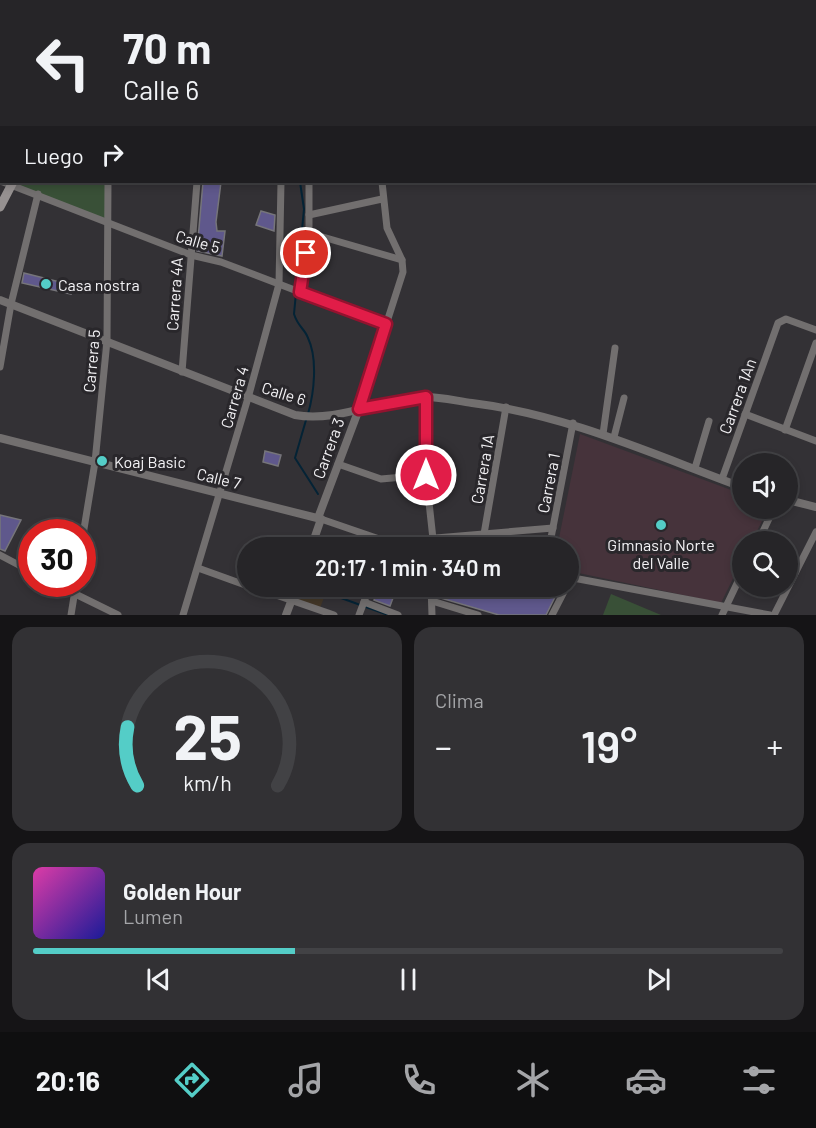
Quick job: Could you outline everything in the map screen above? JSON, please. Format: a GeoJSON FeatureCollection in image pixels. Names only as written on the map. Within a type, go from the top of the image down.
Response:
{"type":"FeatureCollection","features":[{"type":"Feature","properties":{"kind":"main road"},"geometry":{"type":"LineString","coordinates":[[0,207],[6,183]]}},
{"type":"Feature","properties":{"kind":"street","name":"Calle 5"},"geometry":{"type":"LineString","coordinates":[[9,183],[190,255],[221,262],[386,324]]}},
{"type":"Feature","properties":{"kind":"street","name":"Carrera 5"},"geometry":{"type":"LineString","coordinates":[[86,519],[95,462],[107,341],[108,183]]}},
{"type":"Feature","properties":{"kind":"street","name":"Carrera 4A"},"geometry":{"type":"LineString","coordinates":[[182,372],[197,183]]}},
{"type":"Feature","properties":{"kind":"street","name":"Carrera 4"},"geometry":{"type":"LineString","coordinates":[[183,615],[248,398],[279,284],[281,183]]}},
{"type":"Feature","properties":{"kind":"street"},"geometry":{"type":"LineString","coordinates":[[296,291],[309,233],[309,183]]}},
{"type":"Feature","properties":{"kind":"street"},"geometry":{"type":"LineString","coordinates":[[382,183],[387,228],[402,260]]}},
{"type":"Feature","properties":{"kind":"street"},"geometry":{"type":"LineString","coordinates":[[0,366],[11,304],[38,194]]}},
{"type":"Feature","properties":{"kind":"street"},"geometry":{"type":"LineString","coordinates":[[309,215],[382,199]]}},
{"type":"Feature","properties":{"kind":"street"},"geometry":{"type":"LineString","coordinates":[[309,233],[402,260]]}},
{"type":"Feature","properties":{"kind":"street","name":"Carrera 3"},"geometry":{"type":"LineString","coordinates":[[310,537],[359,409],[403,272],[402,260]]}},
{"type":"Feature","properties":{"kind":"street","name":"Calle 6"},"geometry":{"type":"LineString","coordinates":[[0,300],[248,398],[306,417],[426,397],[506,408],[573,423],[732,483]]}},
{"type":"Feature","properties":{"kind":"street","name":"Carrera 1An"},"geometry":{"type":"LineString","coordinates":[[722,479],[778,322],[786,319],[816,330]]}},
{"type":"Feature","properties":{"kind":"street"},"geometry":{"type":"LineString","coordinates":[[785,430],[816,343]]}},
{"type":"Feature","properties":{"kind":"street"},"geometry":{"type":"LineString","coordinates":[[603,434],[615,348]]}},
{"type":"Feature","properties":{"kind":"street"},"geometry":{"type":"LineString","coordinates":[[426,397],[426,475],[431,537]]}},
{"type":"Feature","properties":{"kind":"street"},"geometry":{"type":"LineString","coordinates":[[614,437],[624,398]]}},
{"type":"Feature","properties":{"kind":"street","name":"Carrera 1A"},"geometry":{"type":"LineString","coordinates":[[484,534],[506,408]]}},
{"type":"Feature","properties":{"kind":"street"},"geometry":{"type":"LineString","coordinates":[[745,414],[816,441]]}},
{"type":"Feature","properties":{"kind":"street"},"geometry":{"type":"LineString","coordinates":[[695,468],[709,421]]}},
{"type":"Feature","properties":{"kind":"street","name":"Carrera 1"},"geometry":{"type":"LineString","coordinates":[[551,537],[573,423]]}},
{"type":"Feature","properties":{"kind":"street","name":"Calle 7"},"geometry":{"type":"LineString","coordinates":[[0,438],[318,518],[367,537]]}},
{"type":"Feature","properties":{"kind":"street"},"geometry":{"type":"LineString","coordinates":[[338,464],[381,479],[426,475]]}},
{"type":"Feature","properties":{"kind":"street"},"geometry":{"type":"LineString","coordinates":[[798,502],[816,507]]}},
{"type":"Feature","properties":{"kind":"street","name":"Carrera 3"},"geometry":{"type":"LineString","coordinates":[[314,537],[318,518]]}},
{"type":"Feature","properties":{"kind":"street"},"geometry":{"type":"LineString","coordinates":[[468,537],[553,528]]}},
{"type":"Feature","properties":{"kind":"street"},"geometry":{"type":"LineString","coordinates":[[579,583],[772,615],[816,532]]}},
{"type":"Feature","properties":{"kind":"street"},"geometry":{"type":"LineString","coordinates":[[0,555],[18,565]]}},
{"type":"Feature","properties":{"kind":"street"},"geometry":{"type":"LineString","coordinates":[[198,568],[237,582]]}},
{"type":"Feature","properties":{"kind":"street"},"geometry":{"type":"LineString","coordinates":[[722,615],[732,594]]}},
{"type":"Feature","properties":{"kind":"street"},"geometry":{"type":"LineString","coordinates":[[70,615],[73,597]]}},
{"type":"Feature","properties":{"kind":"street"},"geometry":{"type":"LineString","coordinates":[[80,597],[117,615]]}},
{"type":"Feature","properties":{"kind":"street"},"geometry":{"type":"LineString","coordinates":[[278,597],[334,615]]}},
{"type":"Feature","properties":{"kind":"street"},"geometry":{"type":"LineString","coordinates":[[286,615],[290,597]]}},
{"type":"Feature","properties":{"kind":"street"},"geometry":{"type":"LineString","coordinates":[[281,615],[291,597]]}},
{"type":"Feature","properties":{"kind":"street"},"geometry":{"type":"LineString","coordinates":[[359,614],[366,597]]}},
{"type":"Feature","properties":{"kind":"street"},"geometry":{"type":"LineString","coordinates":[[552,615],[561,597]]}},
{"type":"Feature","properties":{"kind":"street"},"geometry":{"type":"LineString","coordinates":[[364,603],[398,615]]}},
{"type":"Feature","properties":{"kind":"street"},"geometry":{"type":"LineString","coordinates":[[427,615],[433,608],[478,615]]}},
{"type":"Feature","properties":{"kind":"shaded area","name":"Gimnasio Norte del Valle"},"geometry":{"type":"Polygon","coordinates":[[[580,434],[732,490],[732,519],[763,519],[757,531],[732,531],[732,580],[721,603],[579,573],[579,537],[559,537],[580,434]]]}},
{"type":"Feature","properties":{"kind":"shaded area"},"geometry":{"type":"Polygon","coordinates":[[[296,597],[324,597],[320,608],[295,599],[296,597]]]}},
{"type":"Feature","properties":{"kind":"green space"},"geometry":{"type":"Polygon","coordinates":[[[7,183],[108,183],[109,223],[7,183]]]}},
{"type":"Feature","properties":{"kind":"green space"},"geometry":{"type":"Polygon","coordinates":[[[611,594],[661,615],[603,615],[611,594]]]}},
{"type":"Feature","properties":{"kind":"building"},"geometry":{"type":"Polygon","coordinates":[[[203,183],[221,183],[216,222],[217,231],[225,231],[222,256],[197,251],[203,183]]]}},
{"type":"Feature","properties":{"kind":"building"},"geometry":{"type":"Polygon","coordinates":[[[261,211],[275,215],[274,231],[256,225],[261,211]]]}},
{"type":"Feature","properties":{"kind":"building","name":"Casa nostra"},"geometry":{"type":"Polygon","coordinates":[[[24,273],[72,285],[71,294],[22,283],[24,273]]]}},
{"type":"Feature","properties":{"kind":"building"},"geometry":{"type":"Polygon","coordinates":[[[265,451],[281,455],[278,466],[263,462],[265,451]]]}},
{"type":"Feature","properties":{"kind":"building"},"geometry":{"type":"Polygon","coordinates":[[[0,515],[18,519],[18,526],[5,551],[0,549],[0,515]]]}},
{"type":"Feature","properties":{"kind":"building"},"geometry":{"type":"Polygon","coordinates":[[[375,597],[393,598],[390,606],[374,600],[375,597]]]}},
{"type":"Feature","properties":{"kind":"building"},"geometry":{"type":"Polygon","coordinates":[[[437,597],[555,597],[546,615],[499,615],[437,597]]]}},
{"type":"Feature","properties":{"kind":"waterway"},"geometry":{"type":"LineString","coordinates":[[300,183],[304,209],[294,314],[307,335],[313,356],[313,386],[308,414]]}},
{"type":"Feature","properties":{"kind":"waterway"},"geometry":{"type":"LineString","coordinates":[[306,420],[295,458],[318,494]]}},
{"type":"Feature","properties":{"kind":"waterway"},"geometry":{"type":"LineString","coordinates":[[338,597],[388,615]]}},
{"type":"Feature","properties":{"kind":"place","name":"Casa nostra"},"geometry":{"type":"Point","coordinates":[46,284]}},
{"type":"Feature","properties":{"kind":"place","name":"Koaj Basic"},"geometry":{"type":"Point","coordinates":[102,461]}},
{"type":"Feature","properties":{"kind":"place","name":"Gimnasio Norte del Valle"},"geometry":{"type":"Point","coordinates":[661,525]}},
{"type":"Feature","properties":{"kind":"route"},"geometry":{"type":"LineString","coordinates":[[306,253],[300,292],[386,324],[359,409],[426,397],[426,475]]}}]}
